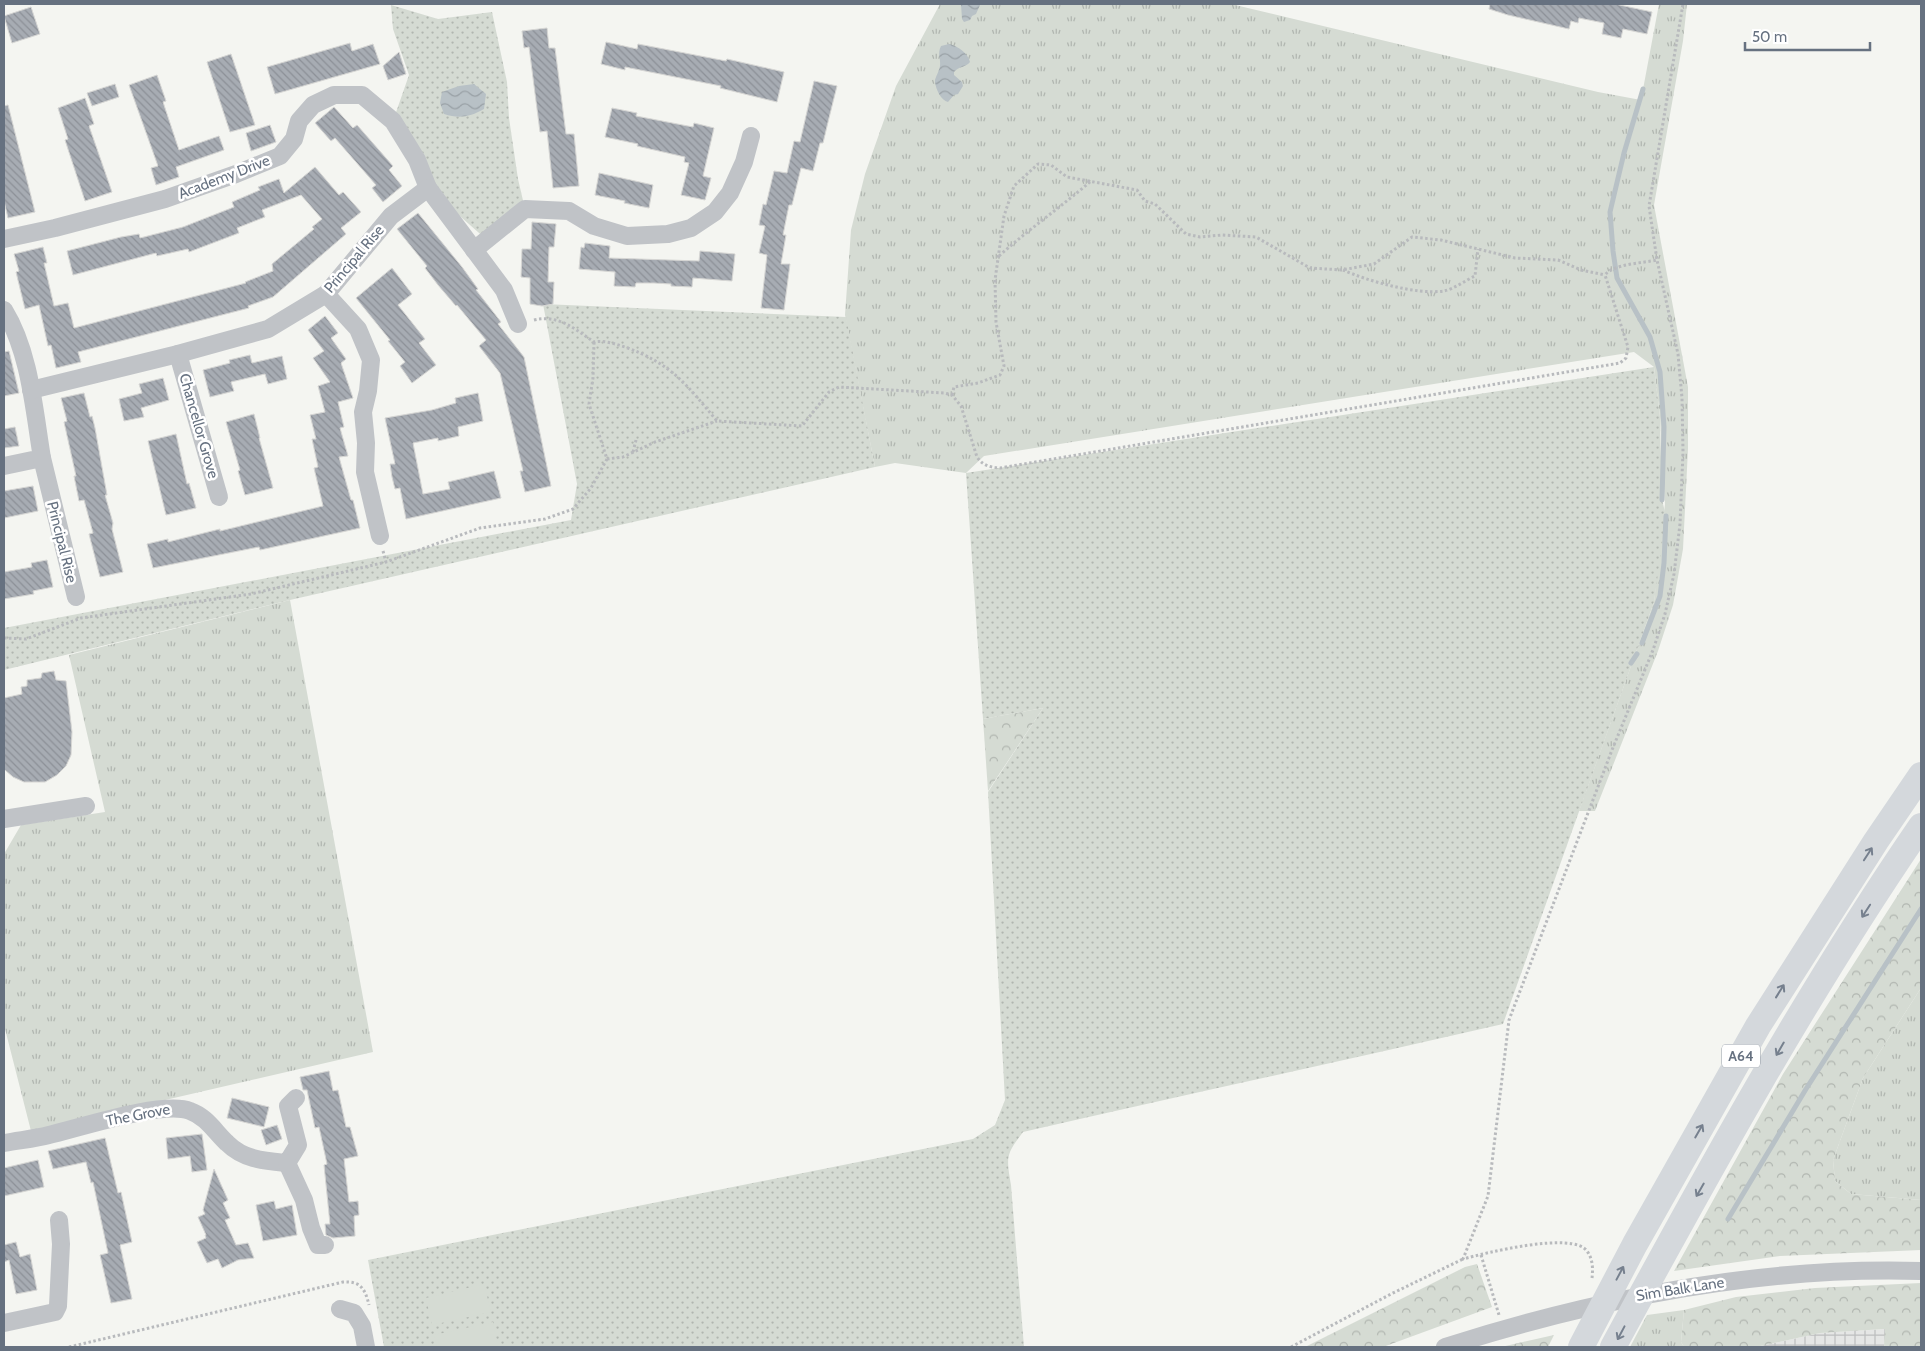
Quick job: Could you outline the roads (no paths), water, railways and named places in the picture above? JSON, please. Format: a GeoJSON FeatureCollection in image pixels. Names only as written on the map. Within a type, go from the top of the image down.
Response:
{"type":"FeatureCollection","features":[{"type":"Feature","properties":{"kind":"highway","name":"A64"},"geometry":{"type":"LineString","coordinates":[[1581,1347],[1634,1244],[1758,1026],[1876,841],[1921,775]]}},
{"type":"Feature","properties":{"kind":"highway","name":"A64"},"geometry":{"type":"LineString","coordinates":[[1614,1347],[1660,1260],[1782,1047],[1846,941],[1921,826]]}},
{"type":"Feature","properties":{"kind":"street","name":"Academy Drive"},"geometry":{"type":"LineString","coordinates":[[4,238],[55,228],[165,199],[280,156],[294,139],[299,121],[313,105],[334,95],[362,95],[393,122],[417,160],[428,188]]}},
{"type":"Feature","properties":{"kind":"street"},"geometry":{"type":"LineString","coordinates":[[474,250],[525,209],[569,211],[594,226],[627,236],[668,234],[691,228],[715,212],[730,193],[744,162],[751,136]]}},
{"type":"Feature","properties":{"kind":"street"},"geometry":{"type":"LineString","coordinates":[[428,188],[504,290],[518,324]]}},
{"type":"Feature","properties":{"kind":"street","name":"Principal Rise"},"geometry":{"type":"LineString","coordinates":[[31,390],[178,354],[268,329],[326,294],[391,216],[428,188]]}},
{"type":"Feature","properties":{"kind":"street"},"geometry":{"type":"LineString","coordinates":[[326,294],[358,329],[371,360],[368,392],[363,412],[366,443],[365,472],[380,536]]}},
{"type":"Feature","properties":{"kind":"street","name":"Principal Rise"},"geometry":{"type":"LineString","coordinates":[[4,310],[11,322],[11,342],[31,390],[42,458],[76,597]]}},
{"type":"Feature","properties":{"kind":"street","name":"Chancellor Grove"},"geometry":{"type":"LineString","coordinates":[[178,354],[219,497]]}},
{"type":"Feature","properties":{"kind":"street"},"geometry":{"type":"LineString","coordinates":[[4,466],[42,458]]}},
{"type":"Feature","properties":{"kind":"street"},"geometry":{"type":"LineString","coordinates":[[4,819],[86,806]]}},
{"type":"Feature","properties":{"kind":"street"},"geometry":{"type":"LineString","coordinates":[[296,1098],[288,1106],[298,1145],[287,1163],[308,1211],[315,1239],[318,1245],[325,1244]]}},
{"type":"Feature","properties":{"kind":"street","name":"The Grove"},"geometry":{"type":"LineString","coordinates":[[4,1143],[47,1136],[147,1111],[177,1108],[190,1110],[201,1117],[213,1126],[228,1144],[248,1157],[264,1161],[287,1163]]}},
{"type":"Feature","properties":{"kind":"street"},"geometry":{"type":"LineString","coordinates":[[4,1323],[54,1312],[58,1306],[61,1244],[59,1220]]}},
{"type":"Feature","properties":{"kind":"street","name":"Sim Balk Lane"},"geometry":{"type":"LineString","coordinates":[[1444,1347],[1503,1329],[1624,1298],[1716,1282],[1815,1273],[1892,1270],[1921,1271]]}},
{"type":"Feature","properties":{"kind":"street"},"geometry":{"type":"LineString","coordinates":[[340,1309],[354,1313],[362,1326],[366,1347]]}},
{"type":"Feature","properties":{"kind":"water"},"geometry":{"type":"Polygon","coordinates":[[[961,4],[980,5],[976,14],[970,20],[964,22],[961,4]]]}},
{"type":"Feature","properties":{"kind":"water"},"geometry":{"type":"Polygon","coordinates":[[[949,44],[962,50],[970,62],[954,72],[954,75],[962,82],[963,86],[958,94],[954,95],[948,102],[939,94],[935,82],[940,66],[939,54],[941,46],[949,44]]]}},
{"type":"Feature","properties":{"kind":"water"},"geometry":{"type":"Polygon","coordinates":[[[474,84],[486,94],[484,109],[464,116],[444,114],[440,103],[442,92],[459,86],[474,84]]]}},
{"type":"Feature","properties":{"kind":"waterway"},"geometry":{"type":"LineString","coordinates":[[1643,89],[1624,153],[1610,212],[1617,278],[1650,337],[1660,372],[1664,427],[1662,500]]}},
{"type":"Feature","properties":{"kind":"waterway"},"geometry":{"type":"LineString","coordinates":[[1642,643],[1660,596],[1664,563],[1666,516]]}},
{"type":"Feature","properties":{"kind":"waterway"},"geometry":{"type":"LineString","coordinates":[[1631,663],[1637,654]]}},
{"type":"Feature","properties":{"kind":"waterway"},"geometry":{"type":"LineString","coordinates":[[1728,1219],[1806,1089],[1921,909]]}}]}
